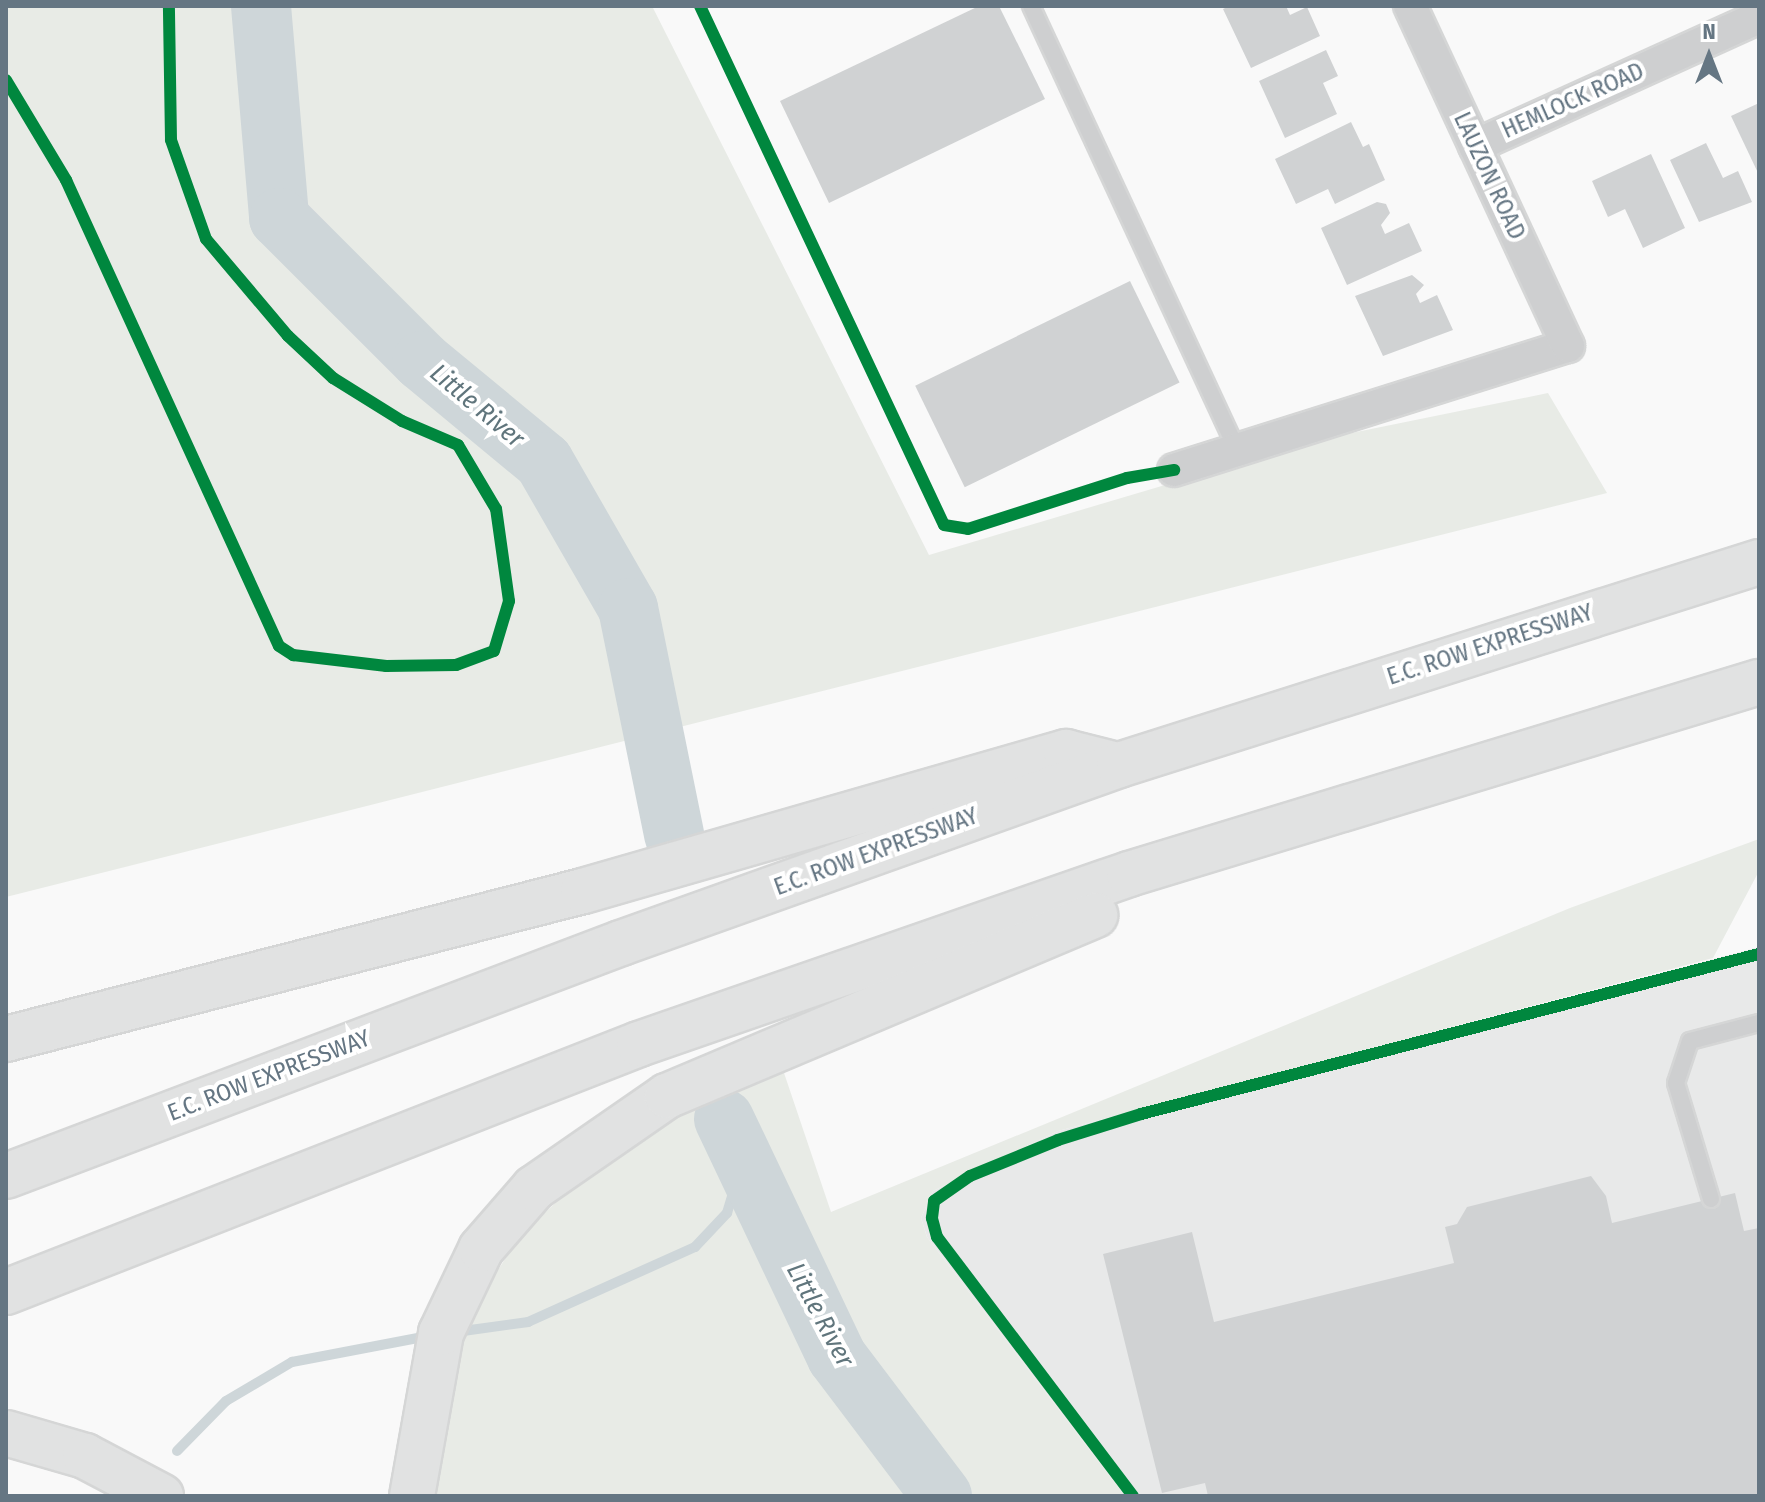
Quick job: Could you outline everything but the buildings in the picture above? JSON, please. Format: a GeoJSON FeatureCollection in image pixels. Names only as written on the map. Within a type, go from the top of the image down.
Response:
{"type":"FeatureCollection","features":[{"type":"Feature","properties":{"kind":"highway","name":"E.C. ROW EXPRESSWAY"},"geometry":{"type":"LineString","coordinates":[[6,1176],[621,943],[1119,765],[1759,562]]}},
{"type":"Feature","properties":{"kind":"highway"},"geometry":{"type":"LineString","coordinates":[[6,1292],[639,1044],[1129,874],[1759,682]]}},
{"type":"Feature","properties":{"kind":"highway"},"geometry":{"type":"LineString","coordinates":[[6,1039],[583,891],[1066,752],[1119,765]]}},
{"type":"Feature","properties":{"kind":"highway"},"geometry":{"type":"LineString","coordinates":[[412,1496],[441,1333],[481,1249],[534,1188],[667,1096],[1111,909],[1129,874]]}},
{"type":"Feature","properties":{"kind":"highway"},"geometry":{"type":"LineString","coordinates":[[6,1433],[85,1456],[161,1496]]}},
{"type":"Feature","properties":{"kind":"street","name":"LAUZON ROAD"},"geometry":{"type":"LineString","coordinates":[[1238,451],[1568,346],[1410,6]]}},
{"type":"Feature","properties":{"kind":"street","name":"HEMLOCK ROAD"},"geometry":{"type":"LineString","coordinates":[[1475,146],[1759,17]]}},
{"type":"Feature","properties":{"kind":"street"},"geometry":{"type":"LineString","coordinates":[[1174,470],[1238,451]]}},
{"type":"Feature","properties":{"kind":"lane"},"geometry":{"type":"LineString","coordinates":[[1031,6],[1238,451]]}},
{"type":"Feature","properties":{"kind":"lane"},"geometry":{"type":"LineString","coordinates":[[1711,1199],[1676,1083],[1690,1041],[1759,1023]]}},
{"type":"Feature","properties":{"kind":"shaded area"},"geometry":{"type":"Polygon","coordinates":[[[6,6],[652,6],[929,555],[1317,440],[1548,393],[1607,493],[6,897],[6,6]]]}},
{"type":"Feature","properties":{"kind":"shaded area"},"geometry":{"type":"Polygon","coordinates":[[[1759,839],[1759,871],[1713,958],[1058,1131],[933,1191],[921,1218],[927,1237],[1125,1496],[435,1496],[458,1348],[481,1296],[520,1236],[583,1177],[694,1102],[782,1067],[831,1212],[1570,908],[1759,839]]]}},
{"type":"Feature","properties":{"kind":"shaded area"},"geometry":{"type":"Polygon","coordinates":[[[1759,947],[1759,1496],[1125,1496],[927,1237],[921,1218],[933,1191],[1058,1131],[1759,947]]]}},
{"type":"Feature","properties":{"kind":"waterway","name":"Little River"},"geometry":{"type":"LineString","coordinates":[[261,6],[279,218],[422,361],[544,462],[628,608],[674,835]]}},
{"type":"Feature","properties":{"kind":"waterway","name":"Little River"},"geometry":{"type":"LineString","coordinates":[[724,1119],[837,1357],[942,1496]]}},
{"type":"Feature","properties":{"kind":"waterway"},"geometry":{"type":"LineString","coordinates":[[463,1331],[528,1322],[695,1247],[727,1213],[743,1160]]}},
{"type":"Feature","properties":{"kind":"waterway"},"geometry":{"type":"LineString","coordinates":[[177,1451],[226,1401],[292,1362],[418,1338]]}},
{"type":"Feature","properties":{"kind":"cycle path"},"geometry":{"type":"LineString","coordinates":[[6,80],[66,180],[279,646],[293,655],[386,666],[456,665],[494,651],[509,601],[496,509],[458,445],[402,421],[333,378],[288,336],[206,239],[171,140],[169,6]]}},
{"type":"Feature","properties":{"kind":"cycle path"},"geometry":{"type":"LineString","coordinates":[[700,6],[944,525],[968,529],[1127,478],[1174,470]]}},
{"type":"Feature","properties":{"kind":"cycle path"},"geometry":{"type":"LineString","coordinates":[[1133,1496],[937,1237],[932,1218],[934,1201],[970,1176],[1058,1140],[1141,1114],[1759,954]]}}]}
